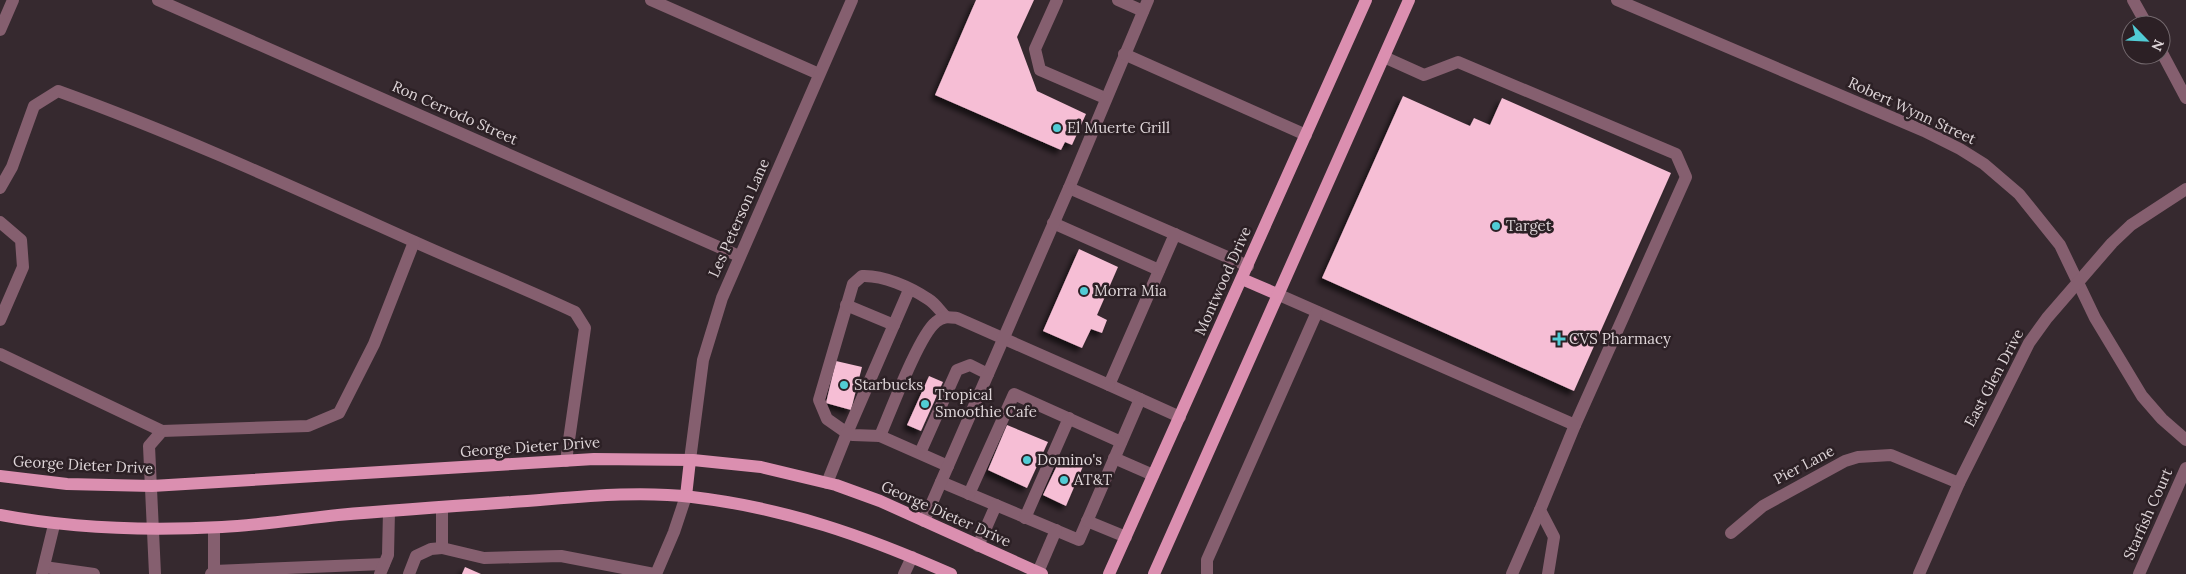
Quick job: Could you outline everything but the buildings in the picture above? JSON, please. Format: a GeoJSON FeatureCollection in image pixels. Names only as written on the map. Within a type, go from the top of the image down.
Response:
{"type":"FeatureCollection","features":[{"type":"Feature","properties":{"kind":"main road"},"geometry":{"type":"LineString","coordinates":[[1154,574],[1409,0]]}},
{"type":"Feature","properties":{"kind":"main road","name":"Montwood Drive"},"geometry":{"type":"LineString","coordinates":[[1109,574],[1306,135],[1362,1]]}},
{"type":"Feature","properties":{"kind":"main road"},"geometry":{"type":"LineString","coordinates":[[1242,279],[1277,294]]}},
{"type":"Feature","properties":{"kind":"main road","name":"George Dieter Drive"},"geometry":{"type":"LineString","coordinates":[[0,476],[67,484],[152,486],[625,458],[690,460],[761,467],[827,483],[880,502],[1040,573]]}},
{"type":"Feature","properties":{"kind":"main road"},"geometry":{"type":"LineString","coordinates":[[686,496],[690,460]]}},
{"type":"Feature","properties":{"kind":"main road"},"geometry":{"type":"LineString","coordinates":[[0,515],[54,525],[99,528],[214,528],[588,496],[686,496],[736,503],[800,517],[863,537],[951,574]]}},
{"type":"Feature","properties":{"kind":"street"},"geometry":{"type":"LineString","coordinates":[[0,30],[13,0]]}},
{"type":"Feature","properties":{"kind":"street","name":"Ron Cerrodo Street"},"geometry":{"type":"LineString","coordinates":[[158,0],[739,256]]}},
{"type":"Feature","properties":{"kind":"street"},"geometry":{"type":"LineString","coordinates":[[651,0],[819,74]]}},
{"type":"Feature","properties":{"kind":"street","name":"Les Peterson Lane"},"geometry":{"type":"LineString","coordinates":[[690,460],[703,360],[712,326],[739,256],[852,0]]}},
{"type":"Feature","properties":{"kind":"street"},"geometry":{"type":"LineString","coordinates":[[1057,0],[1035,49],[1040,70],[1106,98]]}},
{"type":"Feature","properties":{"kind":"street"},"geometry":{"type":"LineString","coordinates":[[924,521],[1054,223],[1146,5],[1118,0]]}},
{"type":"Feature","properties":{"kind":"street","name":"Robert Wynn Street"},"geometry":{"type":"LineString","coordinates":[[1617,0],[1960,149],[1984,164],[2019,194],[2060,245],[2095,318],[2142,396],[2162,419],[2186,440]]}},
{"type":"Feature","properties":{"kind":"street"},"geometry":{"type":"LineString","coordinates":[[2133,0],[2141,15]]}},
{"type":"Feature","properties":{"kind":"street"},"geometry":{"type":"LineString","coordinates":[[1124,54],[1306,135]]}},
{"type":"Feature","properties":{"kind":"street"},"geometry":{"type":"LineString","coordinates":[[1384,57],[1424,75],[1458,62],[1676,154],[1686,177],[1512,574]]}},
{"type":"Feature","properties":{"kind":"street"},"geometry":{"type":"LineString","coordinates":[[2168,65],[2186,98]]}},
{"type":"Feature","properties":{"kind":"street"},"geometry":{"type":"LineString","coordinates":[[0,188],[12,167],[34,106],[58,91],[114,111],[242,163],[414,242],[575,312],[585,328],[566,461]]}},
{"type":"Feature","properties":{"kind":"street"},"geometry":{"type":"LineString","coordinates":[[1068,188],[1248,266]]}},
{"type":"Feature","properties":{"kind":"street","name":"East Glen Drive"},"geometry":{"type":"LineString","coordinates":[[1919,574],[1959,483],[2029,343],[2047,318],[2112,243],[2131,225],[2186,188]]}},
{"type":"Feature","properties":{"kind":"street"},"geometry":{"type":"LineString","coordinates":[[0,222],[21,240],[23,267],[0,320]]}},
{"type":"Feature","properties":{"kind":"street"},"geometry":{"type":"LineString","coordinates":[[1054,223],[1159,270]]}},
{"type":"Feature","properties":{"kind":"street"},"geometry":{"type":"LineString","coordinates":[[1109,385],[1175,234]]}},
{"type":"Feature","properties":{"kind":"street"},"geometry":{"type":"LineString","coordinates":[[0,354],[162,431],[308,426],[339,412],[374,344],[414,242]]}},
{"type":"Feature","properties":{"kind":"street"},"geometry":{"type":"LineString","coordinates":[[948,466],[880,436],[847,433],[826,419],[819,400],[853,284],[862,276],[876,276],[909,290],[929,300],[945,316],[957,318],[1180,417]]}},
{"type":"Feature","properties":{"kind":"street"},"geometry":{"type":"LineString","coordinates":[[827,483],[909,290]]}},
{"type":"Feature","properties":{"kind":"street"},"geometry":{"type":"LineString","coordinates":[[1277,294],[1576,425]]}},
{"type":"Feature","properties":{"kind":"street"},"geometry":{"type":"LineString","coordinates":[[846,305],[894,325]]}},
{"type":"Feature","properties":{"kind":"street"},"geometry":{"type":"LineString","coordinates":[[1207,574],[1207,560],[1317,312]]}},
{"type":"Feature","properties":{"kind":"street"},"geometry":{"type":"LineString","coordinates":[[880,436],[922,340],[934,323],[945,316]]}},
{"type":"Feature","properties":{"kind":"street"},"geometry":{"type":"LineString","coordinates":[[920,454],[957,370],[970,365],[988,374]]}},
{"type":"Feature","properties":{"kind":"street"},"geometry":{"type":"LineString","coordinates":[[969,494],[1014,394],[1121,442]]}},
{"type":"Feature","properties":{"kind":"street"},"geometry":{"type":"LineString","coordinates":[[941,482],[1079,540],[1140,399]]}},
{"type":"Feature","properties":{"kind":"street"},"geometry":{"type":"LineString","coordinates":[[1025,518],[1069,418]]}},
{"type":"Feature","properties":{"kind":"street"},"geometry":{"type":"LineString","coordinates":[[155,574],[149,446],[162,431]]}},
{"type":"Feature","properties":{"kind":"street","name":"Pier Lane"},"geometry":{"type":"LineString","coordinates":[[1731,533],[1763,506],[1845,461],[1858,457],[1890,455],[1959,483]]}},
{"type":"Feature","properties":{"kind":"street"},"geometry":{"type":"LineString","coordinates":[[1114,458],[1153,475]]}},
{"type":"Feature","properties":{"kind":"street","name":"Starfish Court"},"geometry":{"type":"LineString","coordinates":[[2139,574],[2186,468]]}},
{"type":"Feature","properties":{"kind":"street"},"geometry":{"type":"LineString","coordinates":[[408,574],[416,556],[431,548],[442,548],[484,558],[561,556],[655,574],[674,532],[686,496]]}},
{"type":"Feature","properties":{"kind":"street"},"geometry":{"type":"LineString","coordinates":[[978,546],[996,505]]}},
{"type":"Feature","properties":{"kind":"street"},"geometry":{"type":"LineString","coordinates":[[442,507],[442,548]]}},
{"type":"Feature","properties":{"kind":"street"},"geometry":{"type":"LineString","coordinates":[[1540,510],[1554,537],[1548,574]]}},
{"type":"Feature","properties":{"kind":"street"},"geometry":{"type":"LineString","coordinates":[[214,528],[212,573],[382,569],[388,555],[389,512]]}},
{"type":"Feature","properties":{"kind":"street"},"geometry":{"type":"LineString","coordinates":[[1087,520],[1126,537]]}},
{"type":"Feature","properties":{"kind":"street"},"geometry":{"type":"LineString","coordinates":[[54,525],[43,571],[94,574]]}},
{"type":"Feature","properties":{"kind":"street"},"geometry":{"type":"LineString","coordinates":[[1040,573],[1056,530]]}},
{"type":"Feature","properties":{"kind":"street"},"geometry":{"type":"LineString","coordinates":[[904,574],[912,557]]}},
{"type":"Feature","properties":{"kind":"place","name":"El Muerte Grill"},"geometry":{"type":"Point","coordinates":[1057,128]}},
{"type":"Feature","properties":{"kind":"place","name":"Target"},"geometry":{"type":"Point","coordinates":[1496,226]}},
{"type":"Feature","properties":{"kind":"place","name":"Morra Mia"},"geometry":{"type":"Point","coordinates":[1084,291]}},
{"type":"Feature","properties":{"kind":"place","name":"CVS Pharmacy"},"geometry":{"type":"Point","coordinates":[1559,339]}},
{"type":"Feature","properties":{"kind":"place","name":"Starbucks"},"geometry":{"type":"Point","coordinates":[844,385]}},
{"type":"Feature","properties":{"kind":"place","name":"Tropical Smoothie Cafe"},"geometry":{"type":"Point","coordinates":[925,404]}},
{"type":"Feature","properties":{"kind":"place","name":"Domino's"},"geometry":{"type":"Point","coordinates":[1027,460]}},
{"type":"Feature","properties":{"kind":"place","name":"AT&T"},"geometry":{"type":"Point","coordinates":[1064,480]}}]}
